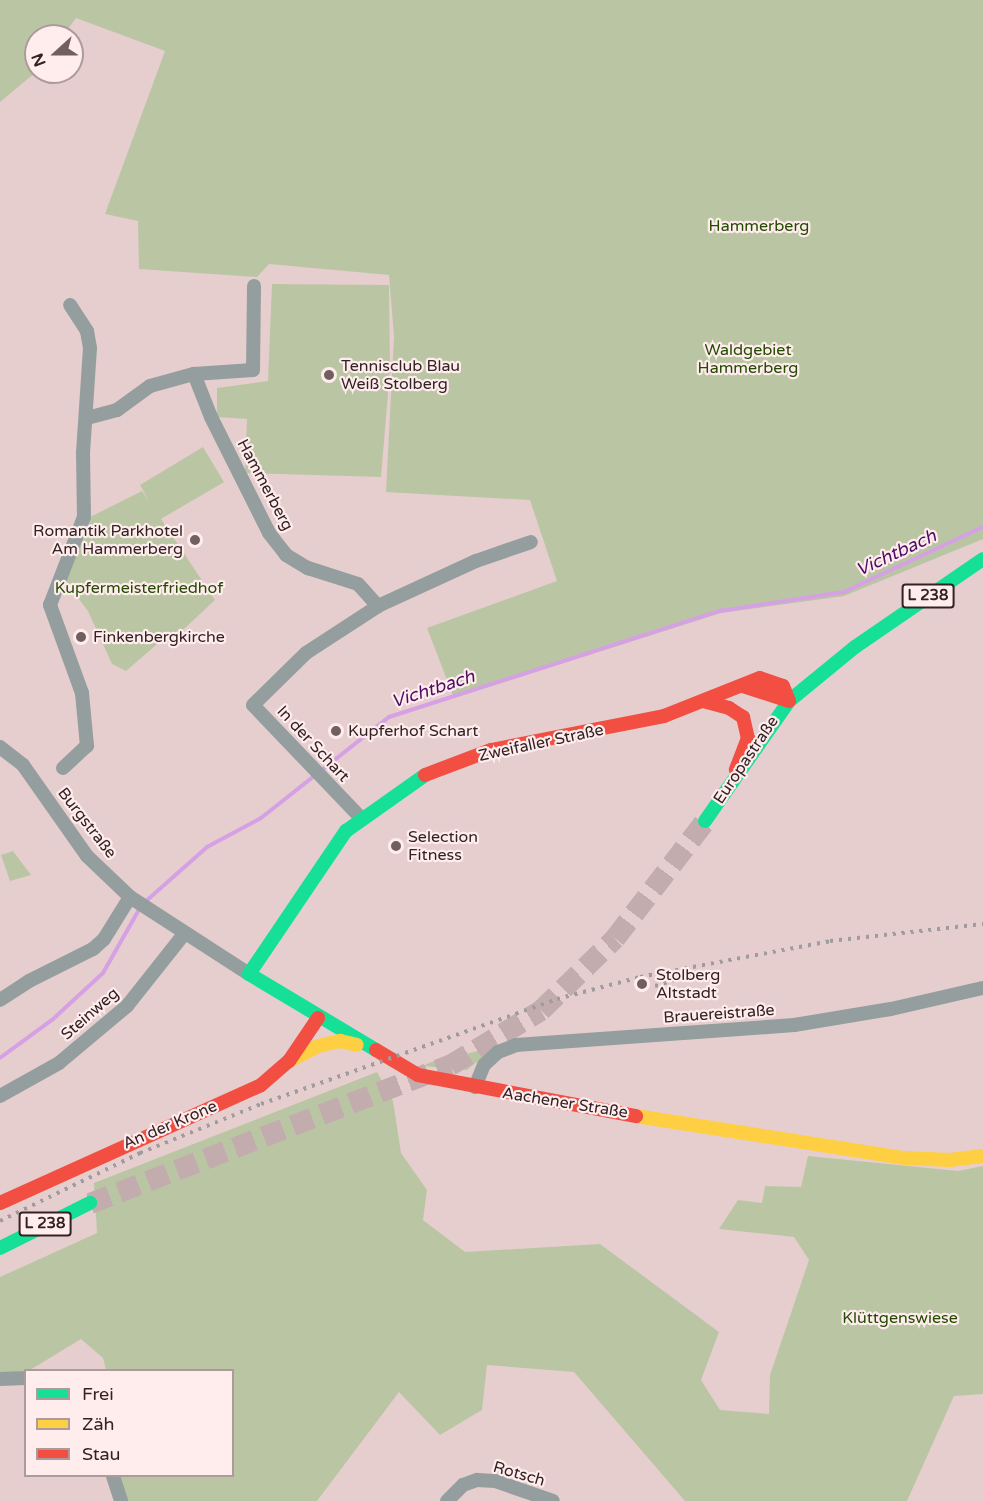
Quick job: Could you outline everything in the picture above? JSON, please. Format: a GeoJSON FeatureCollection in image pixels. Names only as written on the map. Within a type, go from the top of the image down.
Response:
{"type":"FeatureCollection","features":[{"type":"Feature","properties":{"kind":"street"},"geometry":{"type":"LineString","coordinates":[[87,418],[117,410],[150,386],[194,374],[253,370],[254,286]]}},
{"type":"Feature","properties":{"kind":"street"},"geometry":{"type":"LineString","coordinates":[[63,768],[87,746],[85,718],[75,669],[50,605],[84,518],[83,453],[90,348],[87,331],[70,305]]}},
{"type":"Feature","properties":{"kind":"street","name":"Hammerberg"},"geometry":{"type":"LineString","coordinates":[[194,374],[212,417],[269,533],[286,555],[308,568],[358,584],[378,606]]}},
{"type":"Feature","properties":{"kind":"street"},"geometry":{"type":"LineString","coordinates":[[378,606],[476,561],[531,542]]}},
{"type":"Feature","properties":{"kind":"street","name":"L 238"},"geometry":{"type":"LineString","coordinates":[[789,701],[855,647],[983,559]]}},
{"type":"Feature","properties":{"kind":"street","name":"In der Schart"},"geometry":{"type":"LineString","coordinates":[[361,818],[253,705],[313,647],[378,606]]}},
{"type":"Feature","properties":{"kind":"street","name":"Zweifaller Straße"},"geometry":{"type":"LineString","coordinates":[[249,974],[331,849],[361,818],[416,778],[491,750],[627,725],[743,686],[789,701]]}},
{"type":"Feature","properties":{"kind":"street"},"geometry":{"type":"LineString","coordinates":[[703,701],[738,712],[747,728],[735,773]]}},
{"type":"Feature","properties":{"kind":"street","name":"Europastraße"},"geometry":{"type":"LineString","coordinates":[[705,820],[735,773],[789,701]]}},
{"type":"Feature","properties":{"kind":"street","name":"Burgstraße"},"geometry":{"type":"LineString","coordinates":[[0,747],[23,765],[87,856],[134,900],[184,934]]}},
{"type":"Feature","properties":{"kind":"street"},"geometry":{"type":"LineString","coordinates":[[0,1000],[29,981],[93,949],[104,939],[134,900]]}},
{"type":"Feature","properties":{"kind":"street","name":"Aachener Straße"},"geometry":{"type":"LineString","coordinates":[[184,934],[367,1048],[418,1075],[476,1087],[905,1158],[950,1160],[983,1156]]}},
{"type":"Feature","properties":{"kind":"street","name":"Steinweg"},"geometry":{"type":"LineString","coordinates":[[0,1096],[59,1063],[127,1006],[184,934]]}},
{"type":"Feature","properties":{"kind":"street","name":"Brauereistraße"},"geometry":{"type":"LineString","coordinates":[[476,1087],[484,1065],[498,1052],[516,1044],[794,1025],[891,1009],[983,988]]}},
{"type":"Feature","properties":{"kind":"street","name":"An der Krone"},"geometry":{"type":"LineString","coordinates":[[0,1203],[261,1085],[289,1061],[318,1018]]}},
{"type":"Feature","properties":{"kind":"street"},"geometry":{"type":"LineString","coordinates":[[289,1061],[318,1046],[340,1041],[367,1048]]}},
{"type":"Feature","properties":{"kind":"street","name":"L 238"},"geometry":{"type":"LineString","coordinates":[[0,1248],[90,1203]]}},
{"type":"Feature","properties":{"kind":"street"},"geometry":{"type":"LineString","coordinates":[[0,1379],[24,1378]]}},
{"type":"Feature","properties":{"kind":"street"},"geometry":{"type":"LineString","coordinates":[[113,1477],[121,1501]]}},
{"type":"Feature","properties":{"kind":"street","name":"Rotsch"},"geometry":{"type":"LineString","coordinates":[[447,1501],[463,1485],[477,1480],[495,1481],[553,1501]]}},
{"type":"Feature","properties":{"kind":"green space","name":"Waldgebiet Hammerberg"},"geometry":{"type":"Polygon","coordinates":[[[0,0],[983,0],[983,539],[844,596],[721,613],[454,698],[427,628],[557,581],[530,500],[386,492],[394,336],[389,275],[269,264],[257,277],[139,269],[138,221],[105,214],[165,51],[76,18],[72,24],[24,24],[24,82],[0,102],[0,0]]]}},
{"type":"Feature","properties":{"kind":"green space","name":"Tennisclub Blau Weiß Stolberg"},"geometry":{"type":"Polygon","coordinates":[[[272,284],[389,285],[390,370],[381,477],[245,473],[247,419],[217,417],[217,388],[268,381],[272,284]]]}},
{"type":"Feature","properties":{"kind":"green space","name":"Kupfermeisterfriedhof"},"geometry":{"type":"Polygon","coordinates":[[[203,447],[224,482],[161,519],[215,600],[169,643],[163,639],[126,671],[112,664],[88,611],[65,581],[92,516],[142,491],[149,501],[140,485],[203,447]]]}},
{"type":"Feature","properties":{"kind":"green space"},"geometry":{"type":"Polygon","coordinates":[[[13,851],[31,875],[10,881],[1,855],[13,851]]]}},
{"type":"Feature","properties":{"kind":"green space"},"geometry":{"type":"Polygon","coordinates":[[[495,1047],[467,1070],[423,1066],[431,1062],[495,1047]]]}},
{"type":"Feature","properties":{"kind":"green space","name":"Klüttgenswiese"},"geometry":{"type":"Polygon","coordinates":[[[377,1072],[393,1101],[401,1153],[427,1190],[423,1220],[465,1252],[600,1244],[719,1332],[701,1380],[720,1410],[769,1414],[770,1375],[809,1260],[794,1237],[719,1229],[738,1200],[762,1203],[765,1186],[801,1187],[808,1156],[958,1171],[983,1166],[983,1394],[954,1396],[907,1501],[685,1501],[574,1372],[487,1365],[482,1410],[440,1435],[399,1392],[317,1501],[125,1501],[117,1477],[234,1477],[234,1369],[106,1369],[103,1358],[81,1339],[32,1369],[0,1374],[0,1277],[97,1233],[94,1183],[377,1072]]]}},
{"type":"Feature","properties":{"kind":"waterway","name":"Vichtbach"},"geometry":{"type":"LineString","coordinates":[[145,902],[207,847],[261,818],[389,717],[720,611],[844,592],[983,527]]}},
{"type":"Feature","properties":{"kind":"waterway","name":"Vichtbach"},"geometry":{"type":"LineString","coordinates":[[0,1058],[52,1020],[103,973],[140,908]]}},
{"type":"Feature","properties":{"kind":"tunnel"},"geometry":{"type":"LineString","coordinates":[[90,1203],[450,1065],[541,1010],[615,938],[705,821]]}},
{"type":"Feature","properties":{"kind":"railway"},"geometry":{"type":"LineString","coordinates":[[0,1221],[140,1153],[261,1104],[557,999],[640,977],[830,941],[983,924]]}},
{"type":"Feature","properties":{"kind":"railway"},"geometry":{"type":"LineString","coordinates":[[655,986],[691,975]]}},
{"type":"Feature","properties":{"kind":"traffic: fast"},"geometry":{"type":"LineString","coordinates":[[705,821],[789,701],[855,647],[983,559]]}},
{"type":"Feature","properties":{"kind":"traffic: fast"},"geometry":{"type":"LineString","coordinates":[[376,1050],[249,974],[346,831],[425,775]]}},
{"type":"Feature","properties":{"kind":"traffic: fast"},"geometry":{"type":"LineString","coordinates":[[0,1248],[90,1203]]}},
{"type":"Feature","properties":{"kind":"traffic: slow"},"geometry":{"type":"LineString","coordinates":[[291,1060],[318,1046],[340,1041],[357,1045]]}},
{"type":"Feature","properties":{"kind":"traffic: slow"},"geometry":{"type":"LineString","coordinates":[[636,1116],[905,1158],[950,1160],[983,1156]]}},
{"type":"Feature","properties":{"kind":"traffic: jam"},"geometry":{"type":"LineString","coordinates":[[425,775],[491,750],[664,716],[760,678],[783,686],[789,701]]}},
{"type":"Feature","properties":{"kind":"traffic: jam"},"geometry":{"type":"LineString","coordinates":[[743,686],[789,701]]}},
{"type":"Feature","properties":{"kind":"traffic: jam"},"geometry":{"type":"LineString","coordinates":[[703,701],[729,708],[743,717],[748,738],[736,770]]}},
{"type":"Feature","properties":{"kind":"traffic: jam"},"geometry":{"type":"LineString","coordinates":[[0,1203],[261,1085],[289,1061],[318,1018]]}},
{"type":"Feature","properties":{"kind":"traffic: jam"},"geometry":{"type":"LineString","coordinates":[[376,1050],[418,1075],[636,1116]]}},
{"type":"Feature","properties":{"kind":"place","name":"Tennisclub Blau Weiß Stolberg"},"geometry":{"type":"Point","coordinates":[329,375]}},
{"type":"Feature","properties":{"kind":"place","name":"Romantik Parkhotel Am Hammerberg"},"geometry":{"type":"Point","coordinates":[195,540]}},
{"type":"Feature","properties":{"kind":"place","name":"Finkenbergkirche"},"geometry":{"type":"Point","coordinates":[81,637]}},
{"type":"Feature","properties":{"kind":"place","name":"Kupferhof Schart"},"geometry":{"type":"Point","coordinates":[336,731]}},
{"type":"Feature","properties":{"kind":"place","name":"Selection Fitness"},"geometry":{"type":"Point","coordinates":[396,846]}},
{"type":"Feature","properties":{"kind":"place","name":"Stolberg Altstadt"},"geometry":{"type":"Point","coordinates":[642,984]}}]}
